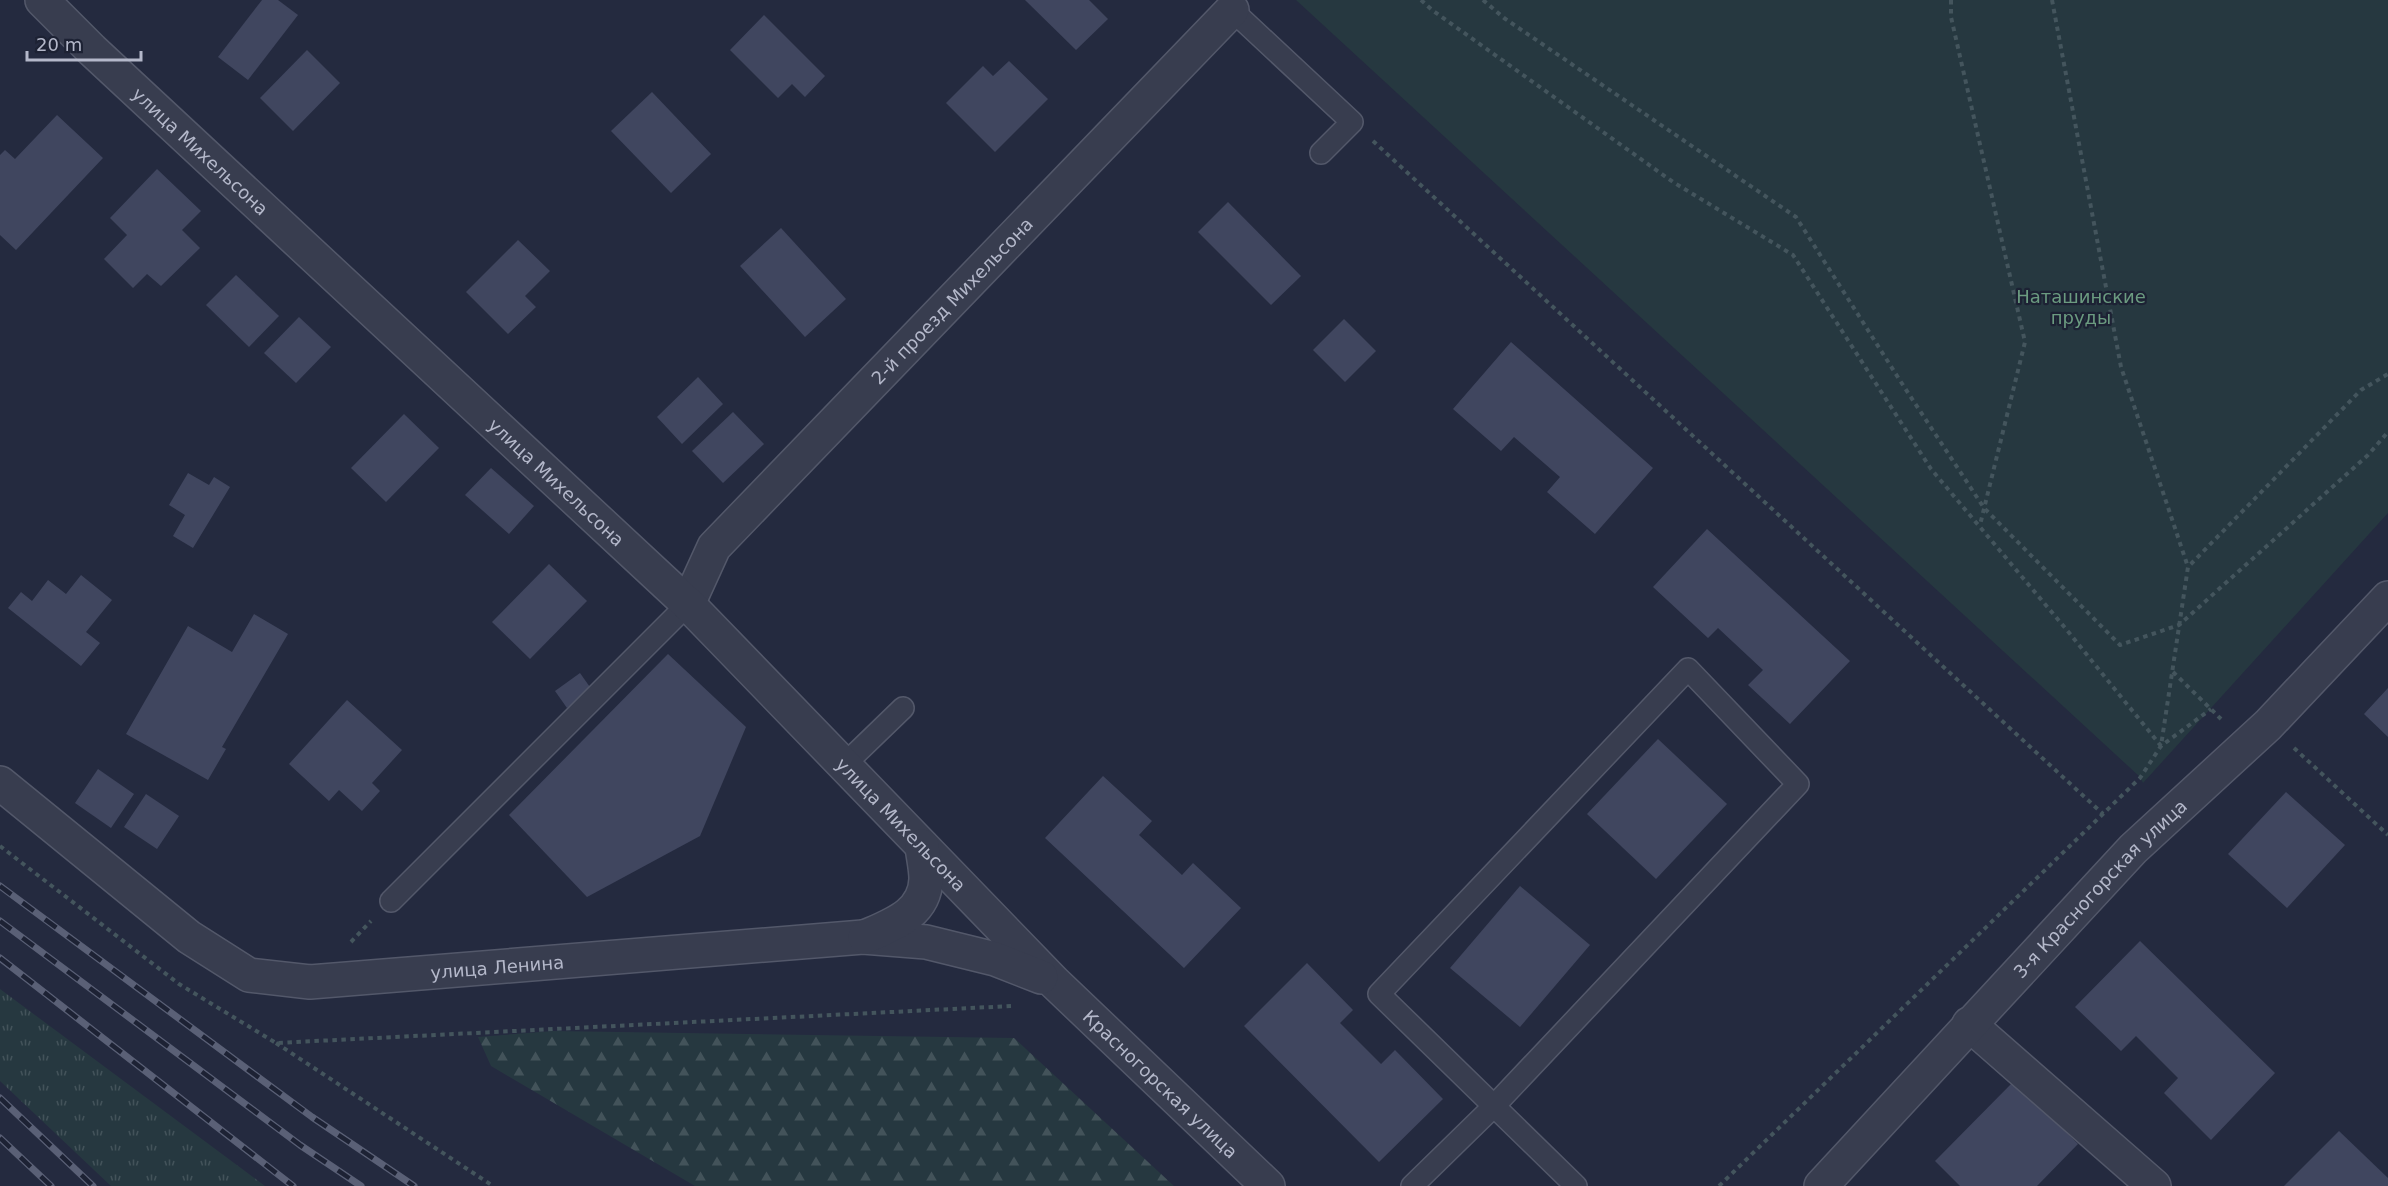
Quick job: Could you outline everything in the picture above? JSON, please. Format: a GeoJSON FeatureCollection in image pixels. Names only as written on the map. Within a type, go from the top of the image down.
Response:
{"type":"FeatureCollection","features":[{"type":"Feature","properties":{"kind":"street","name":"улица Михельсона"},"geometry":{"type":"LineString","coordinates":[[42,0],[92,50],[688,604],[1054,982]]}},
{"type":"Feature","properties":{"kind":"street","name":"2-й проезд Михельсона"},"geometry":{"type":"LineString","coordinates":[[688,604],[714,547],[1232,10]]}},
{"type":"Feature","properties":{"kind":"street","name":"3-я Красногорская улица"},"geometry":{"type":"LineString","coordinates":[[1821,1186],[2133,849],[2256,736],[2388,598]]}},
{"type":"Feature","properties":{"kind":"street","name":"улица Ленина"},"geometry":{"type":"LineString","coordinates":[[0,783],[189,937],[249,975],[310,982],[863,937],[926,942],[995,959],[1054,982]]}},
{"type":"Feature","properties":{"kind":"street"},"geometry":{"type":"LineString","coordinates":[[863,937],[901,921],[917,905],[926,881],[922,846]]}},
{"type":"Feature","properties":{"kind":"street","name":"Красногорская улица"},"geometry":{"type":"LineString","coordinates":[[1054,982],[1268,1186]]}},
{"type":"Feature","properties":{"kind":"street"},"geometry":{"type":"LineString","coordinates":[[1969,1024],[2144,1183]]}},
{"type":"Feature","properties":{"kind":"lane"},"geometry":{"type":"LineString","coordinates":[[1232,10],[1352,122],[1321,153]]}},
{"type":"Feature","properties":{"kind":"lane"},"geometry":{"type":"LineString","coordinates":[[391,901],[688,604]]}},
{"type":"Feature","properties":{"kind":"lane"},"geometry":{"type":"LineString","coordinates":[[1412,1186],[1494,1106],[1798,784],[1688,669],[1379,994],[1494,1106],[1576,1186]]}},
{"type":"Feature","properties":{"kind":"lane"},"geometry":{"type":"LineString","coordinates":[[844,765],[903,708]]}},
{"type":"Feature","properties":{"kind":"path"},"geometry":{"type":"LineString","coordinates":[[1421,0],[1673,182],[1792,255],[1931,469],[2066,629],[2160,746]]}},
{"type":"Feature","properties":{"kind":"path"},"geometry":{"type":"LineString","coordinates":[[1483,0],[1504,18],[1796,217],[1984,508],[2120,645],[2179,626],[2368,455],[2388,432]]}},
{"type":"Feature","properties":{"kind":"path"},"geometry":{"type":"LineString","coordinates":[[1951,0],[1951,17],[2025,342],[1979,526]]}},
{"type":"Feature","properties":{"kind":"path"},"geometry":{"type":"LineString","coordinates":[[2052,0],[2121,367],[2188,567],[2160,746]]}},
{"type":"Feature","properties":{"kind":"path"},"geometry":{"type":"LineString","coordinates":[[1352,122],[2103,814]]}},
{"type":"Feature","properties":{"kind":"path"},"geometry":{"type":"LineString","coordinates":[[2188,567],[2361,390],[2388,374]]}},
{"type":"Feature","properties":{"kind":"path"},"geometry":{"type":"LineString","coordinates":[[2172,671],[2211,709],[2256,736],[2388,835]]}},
{"type":"Feature","properties":{"kind":"path"},"geometry":{"type":"LineString","coordinates":[[1719,1186],[2140,778],[2160,746],[2211,709]]}},
{"type":"Feature","properties":{"kind":"path"},"geometry":{"type":"LineString","coordinates":[[0,846],[179,984],[276,1043],[493,1186]]}},
{"type":"Feature","properties":{"kind":"path"},"geometry":{"type":"LineString","coordinates":[[276,1043],[1017,1006]]}},
{"type":"Feature","properties":{"kind":"green space","name":"Наташинские пруды"},"geometry":{"type":"Polygon","coordinates":[[[1296,0],[2388,0],[2388,513],[2143,783],[2140,777],[1296,0]]]}},
{"type":"Feature","properties":{"kind":"green space"},"geometry":{"type":"Polygon","coordinates":[[[0,989],[265,1186],[111,1186],[0,1081],[0,989]]]}},
{"type":"Feature","properties":{"kind":"green space"},"geometry":{"type":"Polygon","coordinates":[[[553,1031],[1014,1038],[1174,1186],[695,1186],[491,1066],[478,1037],[553,1031]]]}},
{"type":"Feature","properties":{"kind":"building"},"geometry":{"type":"Polygon","coordinates":[[[262,0],[278,0],[298,15],[248,80],[218,57],[262,0]]]}},
{"type":"Feature","properties":{"kind":"building"},"geometry":{"type":"Polygon","coordinates":[[[1025,0],[1089,0],[1108,19],[1076,50],[1025,0]]]}},
{"type":"Feature","properties":{"kind":"building"},"geometry":{"type":"Polygon","coordinates":[[[764,15],[825,76],[805,97],[792,84],[778,98],[730,50],[764,15]]]}},
{"type":"Feature","properties":{"kind":"building"},"geometry":{"type":"Polygon","coordinates":[[[307,50],[340,83],[293,131],[260,98],[307,50]]]}},
{"type":"Feature","properties":{"kind":"building"},"geometry":{"type":"Polygon","coordinates":[[[1009,61],[1048,99],[995,152],[946,103],[983,66],[993,76],[1009,61]]]}},
{"type":"Feature","properties":{"kind":"building"},"geometry":{"type":"Polygon","coordinates":[[[652,92],[711,154],[671,193],[611,131],[652,92]]]}},
{"type":"Feature","properties":{"kind":"building"},"geometry":{"type":"Polygon","coordinates":[[[57,115],[103,158],[16,250],[0,235],[0,155],[5,150],[15,159],[57,115]]]}},
{"type":"Feature","properties":{"kind":"building"},"geometry":{"type":"Polygon","coordinates":[[[157,169],[201,211],[182,230],[200,248],[161,286],[147,274],[133,288],[104,259],[127,235],[110,218],[157,169]]]}},
{"type":"Feature","properties":{"kind":"building"},"geometry":{"type":"Polygon","coordinates":[[[1228,202],[1301,276],[1271,305],[1198,232],[1228,202]]]}},
{"type":"Feature","properties":{"kind":"building"},"geometry":{"type":"Polygon","coordinates":[[[781,228],[846,299],[805,337],[740,266],[781,228]]]}},
{"type":"Feature","properties":{"kind":"building"},"geometry":{"type":"Polygon","coordinates":[[[518,240],[550,271],[525,296],[536,307],[508,334],[466,292],[518,240]]]}},
{"type":"Feature","properties":{"kind":"building"},"geometry":{"type":"Polygon","coordinates":[[[236,275],[279,316],[249,347],[206,305],[236,275]]]}},
{"type":"Feature","properties":{"kind":"building"},"geometry":{"type":"Polygon","coordinates":[[[299,317],[331,347],[296,383],[264,353],[299,317]]]}},
{"type":"Feature","properties":{"kind":"building"},"geometry":{"type":"Polygon","coordinates":[[[1344,319],[1376,351],[1345,382],[1313,350],[1344,319]]]}},
{"type":"Feature","properties":{"kind":"building"},"geometry":{"type":"Polygon","coordinates":[[[1511,342],[1653,468],[1595,534],[1547,492],[1560,477],[1514,437],[1501,451],[1453,409],[1511,342]]]}},
{"type":"Feature","properties":{"kind":"building"},"geometry":{"type":"Polygon","coordinates":[[[698,377],[723,404],[682,444],[657,417],[698,377]]]}},
{"type":"Feature","properties":{"kind":"building"},"geometry":{"type":"Polygon","coordinates":[[[733,412],[764,444],[723,483],[692,451],[733,412]]]}},
{"type":"Feature","properties":{"kind":"building"},"geometry":{"type":"Polygon","coordinates":[[[404,414],[439,448],[386,502],[351,468],[404,414]]]}},
{"type":"Feature","properties":{"kind":"building"},"geometry":{"type":"Polygon","coordinates":[[[491,468],[534,506],[509,534],[465,495],[491,468]]]}},
{"type":"Feature","properties":{"kind":"building"},"geometry":{"type":"Polygon","coordinates":[[[188,473],[209,485],[214,477],[230,487],[193,548],[173,536],[185,515],[169,505],[188,473]]]}},
{"type":"Feature","properties":{"kind":"building"},"geometry":{"type":"Polygon","coordinates":[[[1707,529],[1850,661],[1790,724],[1748,685],[1763,670],[1718,628],[1708,638],[1653,587],[1707,529]]]}},
{"type":"Feature","properties":{"kind":"building"},"geometry":{"type":"Polygon","coordinates":[[[549,564],[587,601],[530,659],[492,622],[549,564]]]}},
{"type":"Feature","properties":{"kind":"building"},"geometry":{"type":"Polygon","coordinates":[[[81,575],[112,600],[86,632],[100,643],[81,666],[8,608],[21,592],[32,601],[48,580],[66,594],[81,575]]]}},
{"type":"Feature","properties":{"kind":"building"},"geometry":{"type":"Polygon","coordinates":[[[254,614],[288,634],[222,747],[226,749],[208,780],[126,734],[188,626],[232,652],[254,614]]]}},
{"type":"Feature","properties":{"kind":"building"},"geometry":{"type":"Polygon","coordinates":[[[668,654],[746,727],[700,836],[587,897],[509,815],[668,654]]]}},
{"type":"Feature","properties":{"kind":"building"},"geometry":{"type":"Polygon","coordinates":[[[580,673],[592,690],[567,708],[555,691],[580,673]]]}},
{"type":"Feature","properties":{"kind":"building"},"geometry":{"type":"Polygon","coordinates":[[[2388,688],[2388,737],[2364,714],[2388,688]]]}},
{"type":"Feature","properties":{"kind":"building"},"geometry":{"type":"Polygon","coordinates":[[[347,700],[402,750],[372,783],[380,791],[362,811],[339,790],[329,801],[289,764],[347,700]]]}},
{"type":"Feature","properties":{"kind":"building"},"geometry":{"type":"Polygon","coordinates":[[[1658,739],[1727,804],[1656,879],[1587,814],[1658,739]]]}},
{"type":"Feature","properties":{"kind":"building"},"geometry":{"type":"Polygon","coordinates":[[[98,769],[134,794],[111,828],[75,803],[98,769]]]}},
{"type":"Feature","properties":{"kind":"building"},"geometry":{"type":"Polygon","coordinates":[[[1103,776],[1152,821],[1139,835],[1182,875],[1193,863],[1241,908],[1184,968],[1045,838],[1103,776]]]}},
{"type":"Feature","properties":{"kind":"building"},"geometry":{"type":"Polygon","coordinates":[[[2286,792],[2345,845],[2287,908],[2228,854],[2286,792]]]}},
{"type":"Feature","properties":{"kind":"building"},"geometry":{"type":"Polygon","coordinates":[[[146,794],[179,816],[157,849],[124,827],[146,794]]]}},
{"type":"Feature","properties":{"kind":"building"},"geometry":{"type":"Polygon","coordinates":[[[1520,886],[1590,945],[1520,1027],[1450,968],[1520,886]]]}},
{"type":"Feature","properties":{"kind":"building"},"geometry":{"type":"Polygon","coordinates":[[[2140,941],[2275,1073],[2211,1140],[2164,1093],[2178,1078],[2136,1036],[2121,1051],[2075,1007],[2140,941]]]}},
{"type":"Feature","properties":{"kind":"building"},"geometry":{"type":"Polygon","coordinates":[[[1307,963],[1353,1010],[1340,1023],[1381,1064],[1395,1050],[1443,1099],[1379,1162],[1244,1026],[1307,963]]]}},
{"type":"Feature","properties":{"kind":"building"},"geometry":{"type":"Polygon","coordinates":[[[2014,1081],[2078,1144],[2037,1186],[1960,1186],[1935,1161],[2014,1081]]]}},
{"type":"Feature","properties":{"kind":"building"},"geometry":{"type":"Polygon","coordinates":[[[2339,1131],[2388,1178],[2388,1186],[2284,1186],[2339,1131]]]}},
{"type":"Feature","properties":{"kind":"railway"},"geometry":{"type":"LineString","coordinates":[[0,886],[312,1117],[414,1186]]}},
{"type":"Feature","properties":{"kind":"railway"},"geometry":{"type":"LineString","coordinates":[[0,921],[300,1145],[361,1186]]}},
{"type":"Feature","properties":{"kind":"railway"},"geometry":{"type":"LineString","coordinates":[[0,958],[293,1186]]}},
{"type":"Feature","properties":{"kind":"railway"},"geometry":{"type":"LineString","coordinates":[[0,1098],[93,1186]]}},
{"type":"Feature","properties":{"kind":"railway"},"geometry":{"type":"LineString","coordinates":[[0,1138],[51,1186]]}}]}
